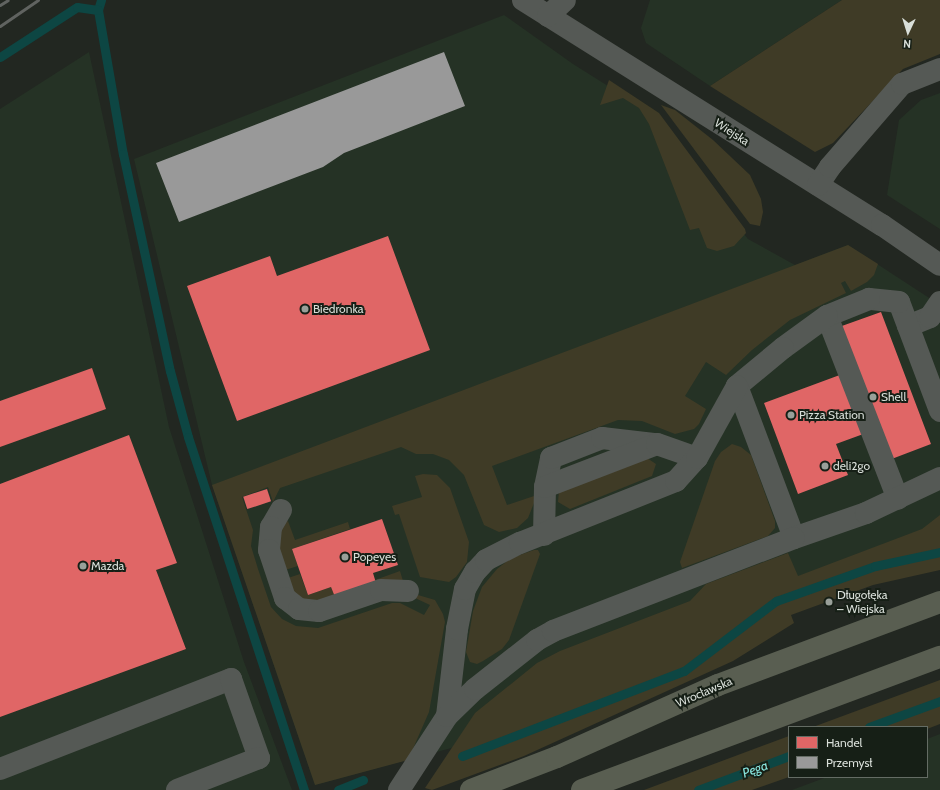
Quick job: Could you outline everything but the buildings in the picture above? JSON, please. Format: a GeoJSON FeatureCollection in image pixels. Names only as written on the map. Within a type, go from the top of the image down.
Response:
{"type":"FeatureCollection","features":[{"type":"Feature","properties":{"kind":"main road","name":"Wrocławska"},"geometry":{"type":"LineString","coordinates":[[471,790],[557,757],[718,685],[940,602]]}},
{"type":"Feature","properties":{"kind":"main road"},"geometry":{"type":"LineString","coordinates":[[582,790],[940,657]]}},
{"type":"Feature","properties":{"kind":"street","name":"Wiejska"},"geometry":{"type":"LineString","coordinates":[[523,0],[818,185],[940,265]]}},
{"type":"Feature","properties":{"kind":"street"},"geometry":{"type":"LineString","coordinates":[[548,16],[565,0]]}},
{"type":"Feature","properties":{"kind":"street"},"geometry":{"type":"LineString","coordinates":[[818,185],[830,167],[902,84],[940,69]]}},
{"type":"Feature","properties":{"kind":"street"},"geometry":{"type":"LineString","coordinates":[[447,716],[450,676],[465,589],[475,572],[486,560],[676,481],[696,458],[737,386],[827,316],[869,299],[899,302],[940,411]]}},
{"type":"Feature","properties":{"kind":"street"},"geometry":{"type":"LineString","coordinates":[[908,326],[930,317],[940,302]]}},
{"type":"Feature","properties":{"kind":"street"},"geometry":{"type":"LineString","coordinates":[[827,316],[898,499]]}},
{"type":"Feature","properties":{"kind":"street"},"geometry":{"type":"LineString","coordinates":[[737,386],[794,538]]}},
{"type":"Feature","properties":{"kind":"street"},"geometry":{"type":"LineString","coordinates":[[544,535],[545,487],[551,458],[602,438],[657,444],[696,458]]}},
{"type":"Feature","properties":{"kind":"street"},"geometry":{"type":"LineString","coordinates":[[399,790],[447,716],[475,689],[538,640],[553,631],[898,499],[940,478]]}},
{"type":"Feature","properties":{"kind":"street"},"geometry":{"type":"LineString","coordinates":[[281,510],[271,527],[269,550],[285,598],[299,610],[319,611],[381,590],[408,592]]}},
{"type":"Feature","properties":{"kind":"street"},"geometry":{"type":"LineString","coordinates":[[0,769],[231,679],[259,758],[177,790]]}},
{"type":"Feature","properties":{"kind":"shaded area"},"geometry":{"type":"Polygon","coordinates":[[[650,0],[842,0],[710,86],[646,43],[641,28],[650,0]]]}},
{"type":"Feature","properties":{"kind":"shaded area"},"geometry":{"type":"Polygon","coordinates":[[[842,0],[940,0],[940,54],[903,69],[833,143],[815,152],[710,86],[842,0]]]}},
{"type":"Feature","properties":{"kind":"shaded area"},"geometry":{"type":"Polygon","coordinates":[[[504,15],[573,64],[643,108],[748,239],[795,265],[848,245],[940,305],[940,541],[455,747],[315,785],[212,485],[134,159],[504,15]]]}},
{"type":"Feature","properties":{"kind":"shaded area"},"geometry":{"type":"Polygon","coordinates":[[[89,52],[169,427],[244,662],[292,790],[0,790],[0,109],[89,52]]]}},
{"type":"Feature","properties":{"kind":"shaded area"},"geometry":{"type":"Polygon","coordinates":[[[609,80],[659,113],[745,229],[746,233],[734,246],[717,251],[707,248],[699,228],[690,230],[649,124],[639,108],[623,98],[600,105],[609,80]]]}},
{"type":"Feature","properties":{"kind":"shaded area"},"geometry":{"type":"Polygon","coordinates":[[[940,93],[940,229],[887,195],[899,120],[921,100],[940,93]]]}},
{"type":"Feature","properties":{"kind":"shaded area"},"geometry":{"type":"Polygon","coordinates":[[[661,105],[675,110],[713,140],[750,175],[761,199],[763,212],[760,226],[750,224],[661,105]]]}},
{"type":"Feature","properties":{"kind":"shaded area"},"geometry":{"type":"Polygon","coordinates":[[[848,245],[878,264],[874,275],[867,282],[851,291],[845,281],[841,283],[846,293],[790,320],[752,350],[726,375],[706,362],[685,396],[706,409],[699,424],[694,429],[675,434],[642,421],[618,420],[492,466],[507,505],[534,496],[534,503],[528,518],[517,528],[499,532],[484,525],[464,475],[449,460],[433,454],[416,454],[401,447],[280,488],[273,502],[268,487],[242,497],[253,530],[251,546],[258,569],[271,607],[282,619],[296,626],[318,628],[392,603],[400,603],[424,615],[430,605],[415,598],[418,595],[435,600],[443,614],[445,622],[429,712],[408,760],[315,785],[212,485],[848,245]]]}},
{"type":"Feature","properties":{"kind":"shaded area"},"geometry":{"type":"Polygon","coordinates":[[[732,444],[741,447],[751,455],[775,521],[775,528],[768,536],[682,568],[680,562],[715,461],[721,452],[732,444]]]}},
{"type":"Feature","properties":{"kind":"shaded area"},"geometry":{"type":"Polygon","coordinates":[[[647,458],[656,464],[652,476],[570,509],[558,502],[559,491],[647,458]]]}},
{"type":"Feature","properties":{"kind":"shaded area"},"geometry":{"type":"Polygon","coordinates":[[[423,474],[437,475],[450,488],[469,542],[467,562],[456,577],[449,582],[420,577],[399,514],[395,515],[392,506],[422,497],[415,476],[423,474]]]}},
{"type":"Feature","properties":{"kind":"shaded area"},"geometry":{"type":"Polygon","coordinates":[[[940,515],[940,570],[873,585],[791,615],[794,623],[733,661],[524,756],[432,790],[425,788],[475,713],[537,663],[560,651],[690,601],[706,584],[788,553],[798,576],[922,529],[940,515]]]}},
{"type":"Feature","properties":{"kind":"shaded area"},"geometry":{"type":"Polygon","coordinates":[[[288,521],[295,540],[348,522],[350,529],[292,549],[298,566],[282,571],[274,547],[283,523],[288,521]]]}},
{"type":"Feature","properties":{"kind":"shaded area"},"geometry":{"type":"Polygon","coordinates":[[[538,550],[540,554],[509,640],[502,649],[483,661],[477,664],[470,662],[466,652],[473,611],[482,587],[497,569],[511,558],[538,550]]]}},
{"type":"Feature","properties":{"kind":"shaded area"},"geometry":{"type":"Polygon","coordinates":[[[400,571],[403,581],[318,605],[300,603],[285,579],[300,574],[308,595],[331,587],[335,597],[376,583],[375,580],[400,571]]]}},
{"type":"Feature","properties":{"kind":"shaded area"},"geometry":{"type":"Polygon","coordinates":[[[940,680],[940,724],[928,729],[928,726],[816,726],[940,680]]]}},
{"type":"Feature","properties":{"kind":"shaded area"},"geometry":{"type":"Polygon","coordinates":[[[940,734],[940,790],[792,790],[824,778],[928,778],[928,739],[940,734]]]}},
{"type":"Feature","properties":{"kind":"shaded area"},"geometry":{"type":"Polygon","coordinates":[[[788,736],[788,777],[752,790],[644,790],[788,736]]]}},
{"type":"Feature","properties":{"kind":"waterway"},"geometry":{"type":"LineString","coordinates":[[101,0],[98,10],[123,154],[170,371],[188,437],[304,790]]}},
{"type":"Feature","properties":{"kind":"waterway"},"geometry":{"type":"LineString","coordinates":[[0,57],[77,7],[98,10]]}},
{"type":"Feature","properties":{"kind":"waterway"},"geometry":{"type":"LineString","coordinates":[[462,756],[684,671],[776,601],[875,566],[940,552]]}},
{"type":"Feature","properties":{"kind":"waterway","name":"Pęga"},"geometry":{"type":"LineString","coordinates":[[872,726],[940,701]]}},
{"type":"Feature","properties":{"kind":"waterway","name":"Pęga"},"geometry":{"type":"LineString","coordinates":[[698,790],[788,756]]}},
{"type":"Feature","properties":{"kind":"waterway"},"geometry":{"type":"LineString","coordinates":[[338,790],[363,780]]}},
{"type":"Feature","properties":{"kind":"railway"},"geometry":{"type":"LineString","coordinates":[[0,5],[8,0]]}},
{"type":"Feature","properties":{"kind":"railway"},"geometry":{"type":"LineString","coordinates":[[0,26],[38,0]]}},
{"type":"Feature","properties":{"kind":"place","name":"Biedronka"},"geometry":{"type":"Point","coordinates":[305,309]}},
{"type":"Feature","properties":{"kind":"place","name":"Shell"},"geometry":{"type":"Point","coordinates":[873,397]}},
{"type":"Feature","properties":{"kind":"place","name":"Pizza Station"},"geometry":{"type":"Point","coordinates":[791,415]}},
{"type":"Feature","properties":{"kind":"place","name":"deli2go"},"geometry":{"type":"Point","coordinates":[825,466]}},
{"type":"Feature","properties":{"kind":"place","name":"Popeyes"},"geometry":{"type":"Point","coordinates":[345,557]}},
{"type":"Feature","properties":{"kind":"place","name":"Mazda"},"geometry":{"type":"Point","coordinates":[83,566]}},
{"type":"Feature","properties":{"kind":"place","name":"Długołęka – Wiejska"},"geometry":{"type":"Point","coordinates":[829,602]}}]}
